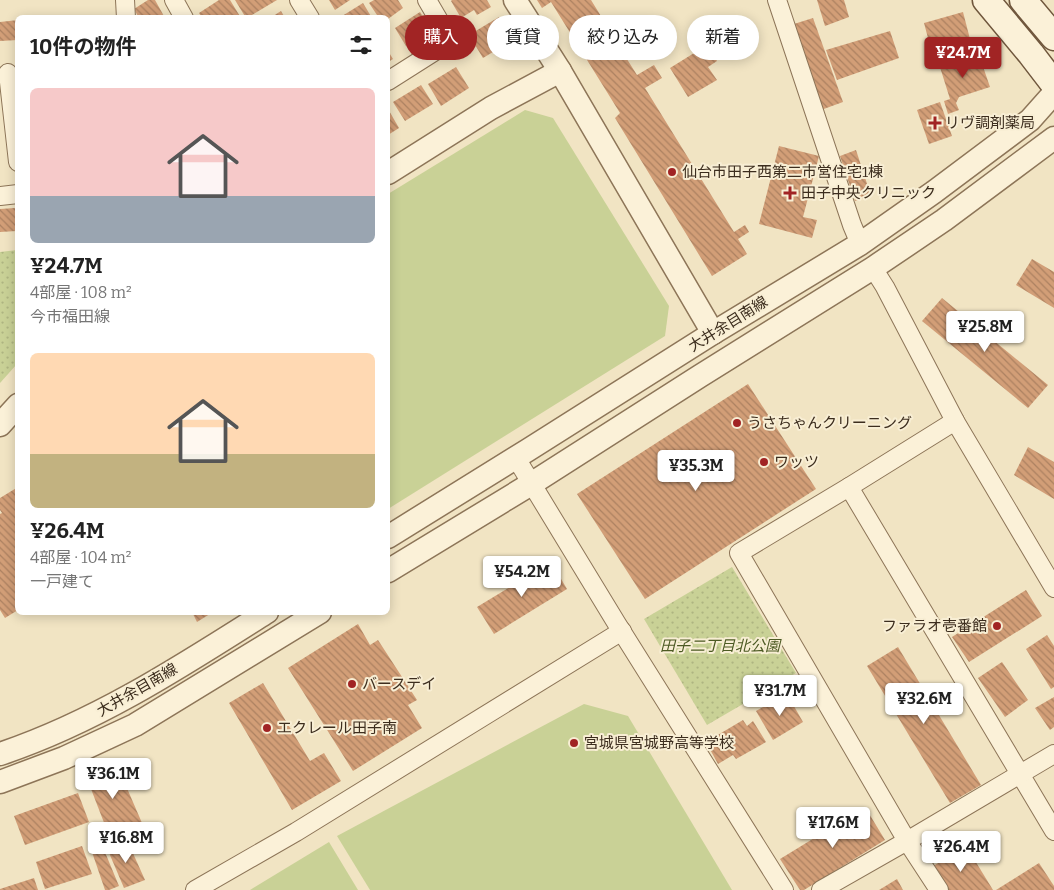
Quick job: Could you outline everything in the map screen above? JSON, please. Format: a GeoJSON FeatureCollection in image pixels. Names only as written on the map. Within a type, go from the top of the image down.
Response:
{"type":"FeatureCollection","features":[{"type":"Feature","properties":{"kind":"main road"},"geometry":{"type":"LineString","coordinates":[[986,0],[1054,84]]}},
{"type":"Feature","properties":{"kind":"main road"},"geometry":{"type":"LineString","coordinates":[[1023,0],[1054,37]]}},
{"type":"Feature","properties":{"kind":"street"},"geometry":{"type":"LineString","coordinates":[[125,0],[126,15]]}},
{"type":"Feature","properties":{"kind":"street"},"geometry":{"type":"LineString","coordinates":[[174,0],[182,15]]}},
{"type":"Feature","properties":{"kind":"street"},"geometry":{"type":"LineString","coordinates":[[299,0],[308,15]]}},
{"type":"Feature","properties":{"kind":"street"},"geometry":{"type":"LineString","coordinates":[[390,80],[452,41],[427,0]]}},
{"type":"Feature","properties":{"kind":"street"},"geometry":{"type":"LineString","coordinates":[[515,0],[560,71],[713,333]]}},
{"type":"Feature","properties":{"kind":"street"},"geometry":{"type":"LineString","coordinates":[[777,0],[860,244]]}},
{"type":"Feature","properties":{"kind":"street"},"geometry":{"type":"LineString","coordinates":[[390,172],[491,108],[560,71]]}},
{"type":"Feature","properties":{"kind":"street"},"geometry":{"type":"LineString","coordinates":[[9,73],[15,132]]}},
{"type":"Feature","properties":{"kind":"street","name":"大井余目南線"},"geometry":{"type":"LineString","coordinates":[[390,536],[713,333],[860,244],[934,192],[1030,120],[1054,93]]}},
{"type":"Feature","properties":{"kind":"street"},"geometry":{"type":"LineString","coordinates":[[390,570],[531,484],[873,268],[944,220],[1054,138]]}},
{"type":"Feature","properties":{"kind":"street"},"geometry":{"type":"LineString","coordinates":[[0,196],[15,194]]}},
{"type":"Feature","properties":{"kind":"street"},"geometry":{"type":"LineString","coordinates":[[873,268],[955,421],[1054,588]]}},
{"type":"Feature","properties":{"kind":"street"},"geometry":{"type":"LineString","coordinates":[[0,425],[15,408]]}},
{"type":"Feature","properties":{"kind":"street"},"geometry":{"type":"LineString","coordinates":[[939,890],[907,841],[738,553],[955,421]]}},
{"type":"Feature","properties":{"kind":"street"},"geometry":{"type":"LineString","coordinates":[[516,458],[784,890]]}},
{"type":"Feature","properties":{"kind":"street"},"geometry":{"type":"LineString","coordinates":[[849,487],[1054,832]]}},
{"type":"Feature","properties":{"kind":"street","name":"大井余目南線"},"geometry":{"type":"LineString","coordinates":[[0,754],[19,748],[91,717],[195,657],[262,615]]}},
{"type":"Feature","properties":{"kind":"street"},"geometry":{"type":"LineString","coordinates":[[0,782],[64,758],[135,725],[315,615]]}},
{"type":"Feature","properties":{"kind":"street"},"geometry":{"type":"LineString","coordinates":[[195,890],[296,832],[622,631]]}},
{"type":"Feature","properties":{"kind":"street"},"geometry":{"type":"LineString","coordinates":[[821,890],[1054,754]]}},
{"type":"Feature","properties":{"kind":"green space"},"geometry":{"type":"Polygon","coordinates":[[[525,110],[553,118],[669,306],[665,336],[390,508],[390,193],[525,110]]]}},
{"type":"Feature","properties":{"kind":"green space"},"geometry":{"type":"Polygon","coordinates":[[[15,250],[15,366],[0,383],[0,252],[15,250]]]}},
{"type":"Feature","properties":{"kind":"green space","name":"田子二丁目北公園"},"geometry":{"type":"Polygon","coordinates":[[[732,567],[796,673],[707,725],[644,619],[732,567]]]}},
{"type":"Feature","properties":{"kind":"green space","name":"宮城県宮城野高等学校"},"geometry":{"type":"Polygon","coordinates":[[[584,704],[628,716],[732,890],[370,890],[337,836],[584,704]]]}},
{"type":"Feature","properties":{"kind":"green space"},"geometry":{"type":"Polygon","coordinates":[[[329,842],[358,890],[250,890],[329,842]]]}},
{"type":"Feature","properties":{"kind":"building"},"geometry":{"type":"Polygon","coordinates":[[[148,0],[155,0],[163,15],[137,15],[134,9],[148,0]]]}},
{"type":"Feature","properties":{"kind":"building"},"geometry":{"type":"Polygon","coordinates":[[[219,0],[230,0],[239,15],[200,15],[199,13],[219,0]]]}},
{"type":"Feature","properties":{"kind":"building"},"geometry":{"type":"Polygon","coordinates":[[[235,0],[277,0],[252,15],[244,15],[235,0]]]}},
{"type":"Feature","properties":{"kind":"building"},"geometry":{"type":"Polygon","coordinates":[[[329,0],[350,0],[335,10],[329,0]]]}},
{"type":"Feature","properties":{"kind":"building"},"geometry":{"type":"Polygon","coordinates":[[[374,0],[398,0],[403,8],[390,18],[390,15],[377,15],[369,3],[374,0]]]}},
{"type":"Feature","properties":{"kind":"building"},"geometry":{"type":"Polygon","coordinates":[[[487,0],[491,7],[477,15],[474,10],[466,15],[459,15],[451,1],[487,0]]]}},
{"type":"Feature","properties":{"kind":"building","name":"仙台市田子西第二市営住宅1棟"},"geometry":{"type":"Polygon","coordinates":[[[537,0],[591,0],[600,15],[569,15],[569,31],[551,2],[542,8],[537,0]]]}},
{"type":"Feature","properties":{"kind":"building"},"geometry":{"type":"Polygon","coordinates":[[[817,0],[844,0],[849,17],[825,26],[817,0]]]}},
{"type":"Feature","properties":{"kind":"building"},"geometry":{"type":"Polygon","coordinates":[[[363,3],[370,15],[344,15],[363,3]]]}},
{"type":"Feature","properties":{"kind":"building"},"geometry":{"type":"Polygon","coordinates":[[[281,11],[283,15],[275,15],[281,11]]]}},
{"type":"Feature","properties":{"kind":"building"},"geometry":{"type":"Polygon","coordinates":[[[963,12],[971,43],[932,53],[924,23],[963,12]]]}},
{"type":"Feature","properties":{"kind":"building"},"geometry":{"type":"Polygon","coordinates":[[[813,18],[843,102],[821,110],[794,24],[813,18]]]}},
{"type":"Feature","properties":{"kind":"building"},"geometry":{"type":"Polygon","coordinates":[[[15,20],[15,40],[0,41],[0,22],[15,20]]]}},
{"type":"Feature","properties":{"kind":"building"},"geometry":{"type":"Polygon","coordinates":[[[405,22],[405,44],[395,28],[405,22]]]}},
{"type":"Feature","properties":{"kind":"building"},"geometry":{"type":"Polygon","coordinates":[[[487,24],[487,56],[483,58],[477,48],[477,30],[487,24]]]}},
{"type":"Feature","properties":{"kind":"building"},"geometry":{"type":"Polygon","coordinates":[[[890,31],[899,58],[837,80],[826,50],[890,31]]]}},
{"type":"Feature","properties":{"kind":"building"},"geometry":{"type":"Polygon","coordinates":[[[978,52],[990,87],[959,97],[956,103],[959,110],[948,114],[944,101],[950,99],[939,64],[978,52]]]}},
{"type":"Feature","properties":{"kind":"building"},"geometry":{"type":"Polygon","coordinates":[[[687,57],[687,60],[716,60],[708,67],[717,80],[688,97],[670,68],[687,57]]]}},
{"type":"Feature","properties":{"kind":"building","name":"仙台市田子西第二市営住宅1棟"},"geometry":{"type":"Polygon","coordinates":[[[587,60],[628,60],[637,75],[654,65],[662,78],[645,88],[734,232],[745,225],[749,232],[738,239],[747,254],[712,276],[615,118],[620,113],[587,60]]]}},
{"type":"Feature","properties":{"kind":"building"},"geometry":{"type":"Polygon","coordinates":[[[456,67],[469,88],[441,106],[428,84],[456,67]]]}},
{"type":"Feature","properties":{"kind":"building"},"geometry":{"type":"Polygon","coordinates":[[[421,85],[433,104],[405,121],[393,102],[421,85]]]}},
{"type":"Feature","properties":{"kind":"building"},"geometry":{"type":"Polygon","coordinates":[[[940,102],[952,136],[929,144],[917,110],[940,102]]]}},
{"type":"Feature","properties":{"kind":"building"},"geometry":{"type":"Polygon","coordinates":[[[390,112],[399,128],[390,134],[390,112]]]}},
{"type":"Feature","properties":{"kind":"building"},"geometry":{"type":"Polygon","coordinates":[[[779,146],[819,156],[803,217],[817,220],[812,238],[759,224],[779,146]]]}},
{"type":"Feature","properties":{"kind":"building"},"geometry":{"type":"Polygon","coordinates":[[[856,150],[871,196],[855,201],[840,156],[856,150]]]}},
{"type":"Feature","properties":{"kind":"building"},"geometry":{"type":"Polygon","coordinates":[[[15,208],[15,231],[0,232],[0,209],[15,208]]]}},
{"type":"Feature","properties":{"kind":"building"},"geometry":{"type":"Polygon","coordinates":[[[1032,259],[1054,272],[1054,308],[1016,285],[1032,259]]]}},
{"type":"Feature","properties":{"kind":"building"},"geometry":{"type":"Polygon","coordinates":[[[942,298],[1048,385],[1028,408],[922,321],[942,298]]]}},
{"type":"Feature","properties":{"kind":"building"},"geometry":{"type":"Polygon","coordinates":[[[748,384],[816,489],[645,599],[577,494],[748,384]]]}},
{"type":"Feature","properties":{"kind":"building"},"geometry":{"type":"Polygon","coordinates":[[[1028,447],[1054,462],[1054,499],[1014,475],[1028,447]]]}},
{"type":"Feature","properties":{"kind":"building"},"geometry":{"type":"Polygon","coordinates":[[[15,489],[15,612],[5,618],[0,610],[0,514],[2,513],[0,510],[0,498],[15,489]]]}},
{"type":"Feature","properties":{"kind":"building"},"geometry":{"type":"Polygon","coordinates":[[[551,562],[567,589],[494,634],[477,607],[551,562]]]}},
{"type":"Feature","properties":{"kind":"building","name":"ファラオ壱番館"},"geometry":{"type":"Polygon","coordinates":[[[1026,590],[1042,616],[969,662],[952,637],[1026,590]]]}},
{"type":"Feature","properties":{"kind":"building"},"geometry":{"type":"Polygon","coordinates":[[[194,615],[208,615],[197,622],[194,615]]]}},
{"type":"Feature","properties":{"kind":"building","name":"バースデイ"},"geometry":{"type":"Polygon","coordinates":[[[358,624],[370,645],[378,640],[417,700],[408,705],[422,728],[353,771],[288,668],[358,624]]]}},
{"type":"Feature","properties":{"kind":"building"},"geometry":{"type":"Polygon","coordinates":[[[1047,635],[1054,646],[1054,687],[1051,689],[1026,649],[1047,635]]]}},
{"type":"Feature","properties":{"kind":"building"},"geometry":{"type":"Polygon","coordinates":[[[898,647],[981,785],[950,803],[867,666],[898,647]]]}},
{"type":"Feature","properties":{"kind":"building"},"geometry":{"type":"Polygon","coordinates":[[[1002,662],[1028,700],[1005,717],[978,678],[1002,662]]]}},
{"type":"Feature","properties":{"kind":"building","name":"エクレール田子南"},"geometry":{"type":"Polygon","coordinates":[[[263,683],[310,761],[324,753],[341,781],[292,810],[229,703],[263,683]]]}},
{"type":"Feature","properties":{"kind":"building"},"geometry":{"type":"Polygon","coordinates":[[[787,694],[803,722],[773,740],[756,711],[787,694]]]}},
{"type":"Feature","properties":{"kind":"building"},"geometry":{"type":"Polygon","coordinates":[[[1054,697],[1054,727],[1050,730],[1035,708],[1054,697]]]}},
{"type":"Feature","properties":{"kind":"building"},"geometry":{"type":"Polygon","coordinates":[[[743,720],[747,726],[753,721],[766,742],[736,759],[733,755],[718,764],[706,742],[743,720]]]}},
{"type":"Feature","properties":{"kind":"building"},"geometry":{"type":"Polygon","coordinates":[[[117,765],[142,823],[108,833],[86,776],[117,765]]]}},
{"type":"Feature","properties":{"kind":"building"},"geometry":{"type":"Polygon","coordinates":[[[78,793],[89,822],[25,845],[14,816],[78,793]]]}},
{"type":"Feature","properties":{"kind":"building"},"geometry":{"type":"Polygon","coordinates":[[[865,807],[885,840],[804,890],[800,890],[780,859],[865,807]]]}},
{"type":"Feature","properties":{"kind":"building"},"geometry":{"type":"Polygon","coordinates":[[[127,840],[145,880],[124,888],[107,848],[127,840]]]}},
{"type":"Feature","properties":{"kind":"building"},"geometry":{"type":"Polygon","coordinates":[[[102,845],[119,886],[109,890],[105,890],[92,852],[102,845]]]}},
{"type":"Feature","properties":{"kind":"building"},"geometry":{"type":"Polygon","coordinates":[[[82,846],[92,874],[45,889],[36,862],[82,846]]]}},
{"type":"Feature","properties":{"kind":"building"},"geometry":{"type":"Polygon","coordinates":[[[966,846],[993,890],[944,890],[930,868],[966,846]]]}},
{"type":"Feature","properties":{"kind":"building"},"geometry":{"type":"Polygon","coordinates":[[[1039,863],[1054,886],[1054,890],[996,890],[1039,863]]]}},
{"type":"Feature","properties":{"kind":"building"},"geometry":{"type":"Polygon","coordinates":[[[34,878],[38,890],[0,890],[0,889],[34,878]]]}},
{"type":"Feature","properties":{"kind":"building"},"geometry":{"type":"Polygon","coordinates":[[[897,879],[903,890],[879,890],[897,879]]]}},
{"type":"Feature","properties":{"kind":"place","name":"リヴ調剤薬局"},"geometry":{"type":"Point","coordinates":[935,123]}},
{"type":"Feature","properties":{"kind":"place","name":"仙台市田子西第二市営住宅1棟"},"geometry":{"type":"Point","coordinates":[672,172]}},
{"type":"Feature","properties":{"kind":"place","name":"田子中央クリニック"},"geometry":{"type":"Point","coordinates":[790,193]}},
{"type":"Feature","properties":{"kind":"place","name":"うさちゃんクリーニング"},"geometry":{"type":"Point","coordinates":[737,423]}},
{"type":"Feature","properties":{"kind":"place","name":"ワッツ"},"geometry":{"type":"Point","coordinates":[764,462]}},
{"type":"Feature","properties":{"kind":"place","name":"ファラオ壱番館"},"geometry":{"type":"Point","coordinates":[997,626]}},
{"type":"Feature","properties":{"kind":"place","name":"バースデイ"},"geometry":{"type":"Point","coordinates":[352,684]}},
{"type":"Feature","properties":{"kind":"place","name":"エクレール田子南"},"geometry":{"type":"Point","coordinates":[267,728]}},
{"type":"Feature","properties":{"kind":"place","name":"宮城県宮城野高等学校"},"geometry":{"type":"Point","coordinates":[574,743]}}]}
